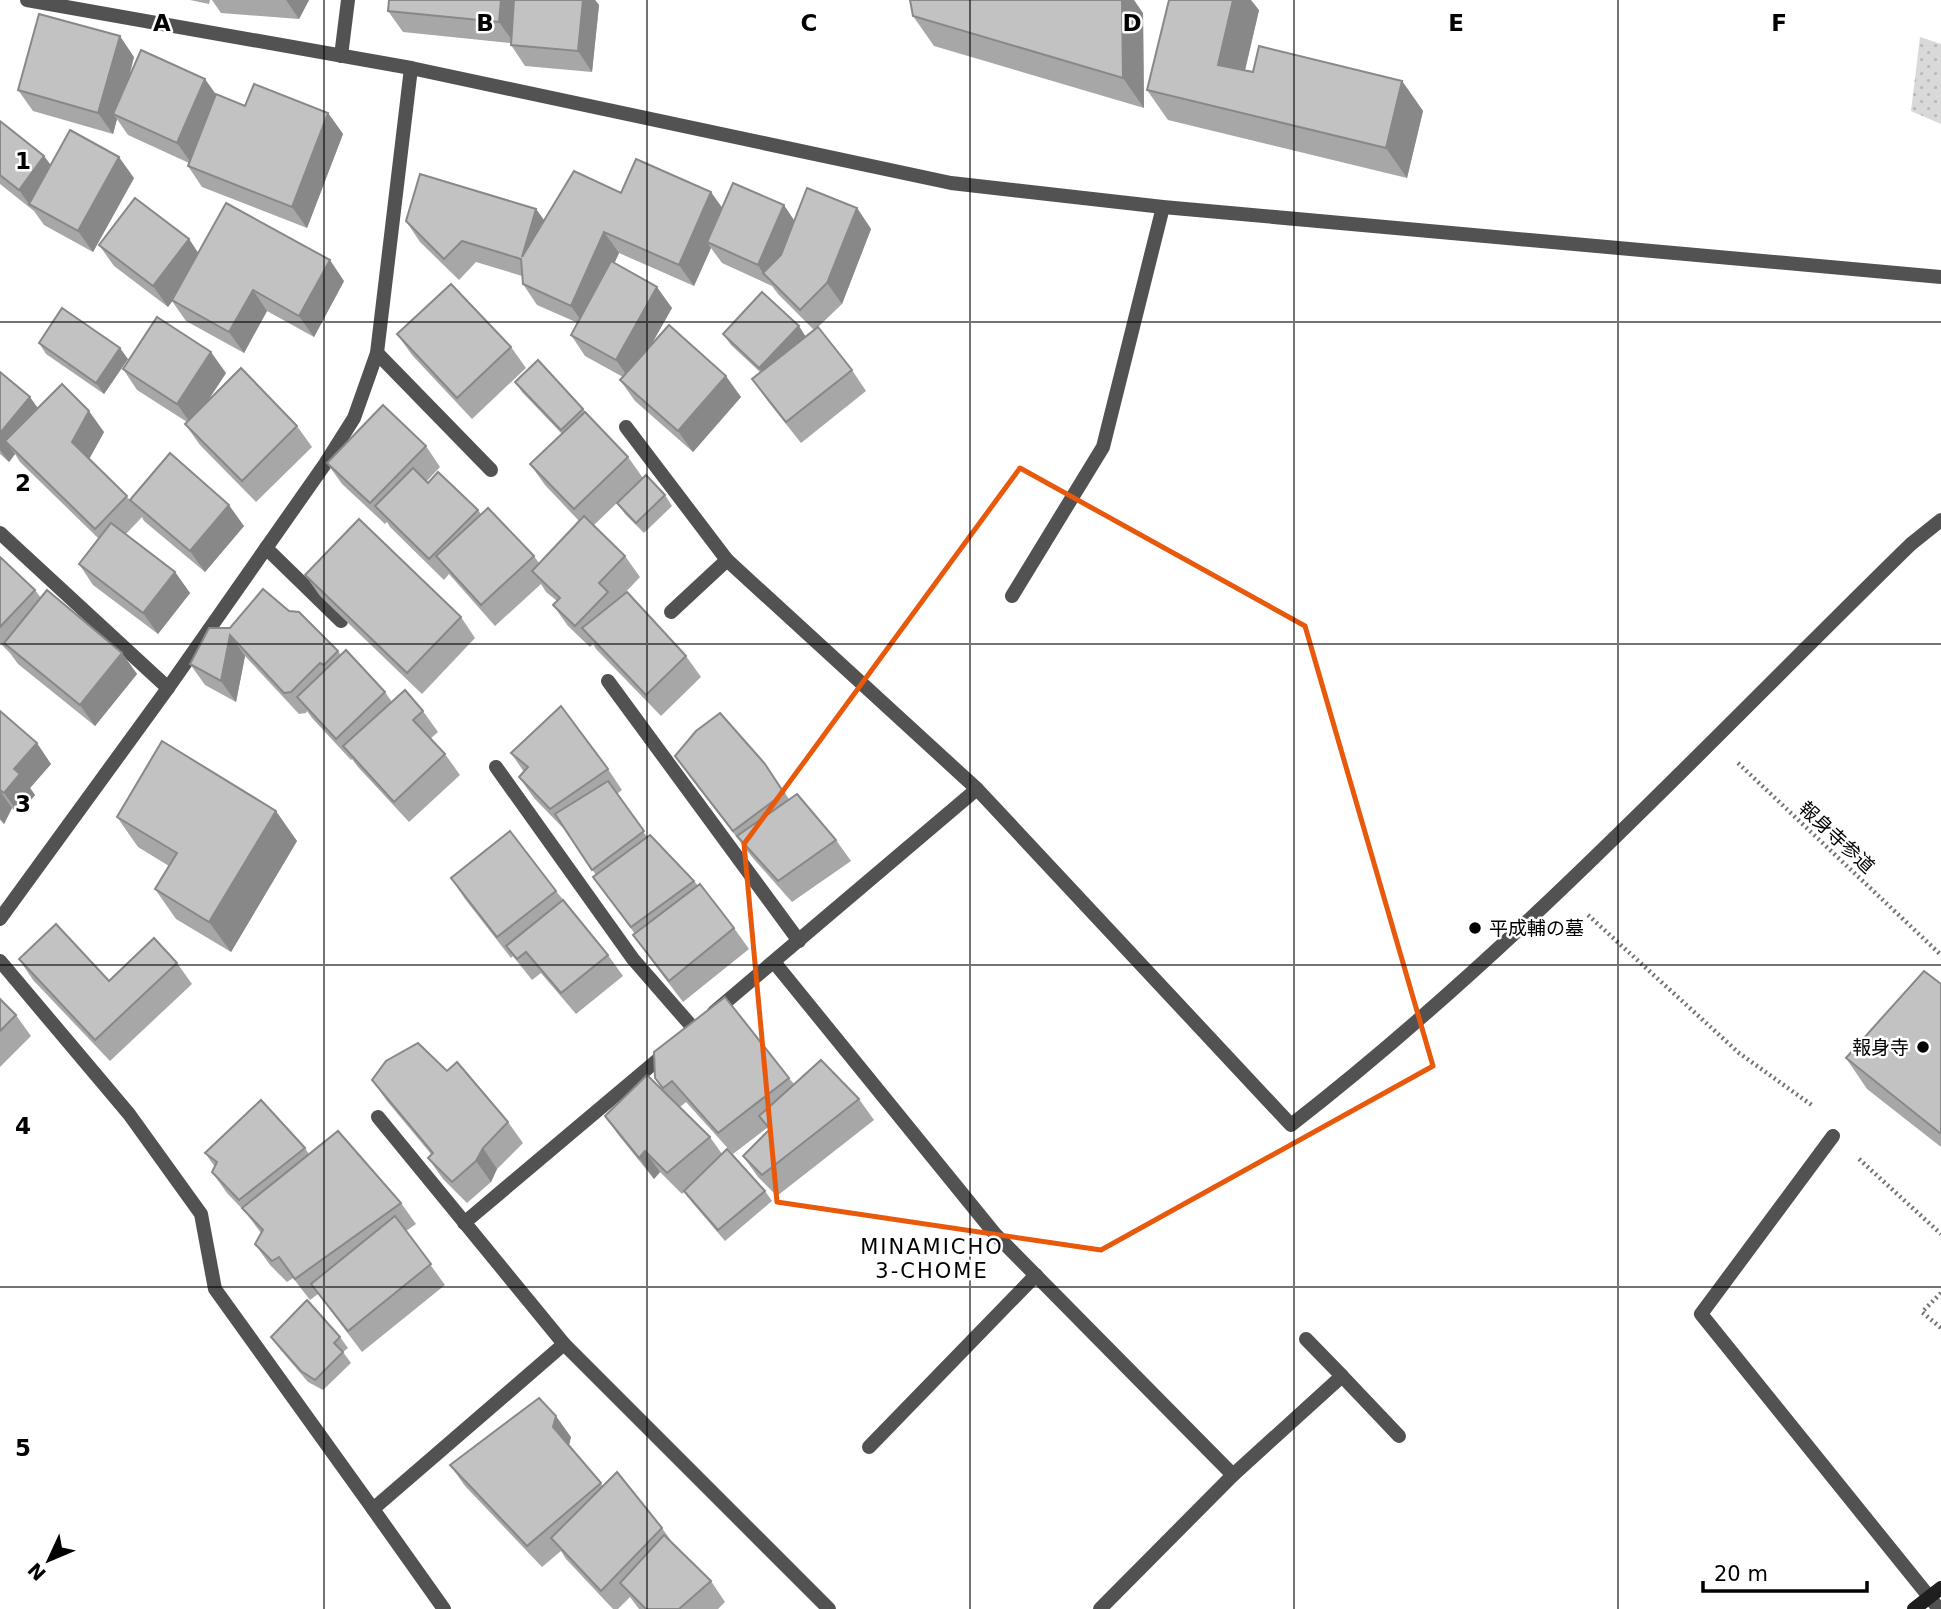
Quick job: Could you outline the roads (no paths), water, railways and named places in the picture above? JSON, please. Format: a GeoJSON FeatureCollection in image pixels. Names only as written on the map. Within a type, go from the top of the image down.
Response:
{"type":"FeatureCollection","features":[{"type":"Feature","properties":{"kind":"street"},"geometry":{"type":"LineString","coordinates":[[27,0],[411,68],[951,183],[1163,207],[1941,277]]}},
{"type":"Feature","properties":{"kind":"street"},"geometry":{"type":"LineString","coordinates":[[341,56],[348,0]]}},
{"type":"Feature","properties":{"kind":"street"},"geometry":{"type":"LineString","coordinates":[[0,919],[168,688],[354,418],[377,353],[411,68]]}},
{"type":"Feature","properties":{"kind":"street"},"geometry":{"type":"LineString","coordinates":[[1012,596],[1103,447],[1163,207]]}},
{"type":"Feature","properties":{"kind":"street"},"geometry":{"type":"LineString","coordinates":[[377,353],[491,470]]}},
{"type":"Feature","properties":{"kind":"street"},"geometry":{"type":"LineString","coordinates":[[626,427],[727,560],[977,789],[1291,1125],[1385,1052],[1562,891],[1911,544],[1941,520]]}},
{"type":"Feature","properties":{"kind":"street"},"geometry":{"type":"LineString","coordinates":[[0,533],[168,688]]}},
{"type":"Feature","properties":{"kind":"street"},"geometry":{"type":"LineString","coordinates":[[266,548],[341,621]]}},
{"type":"Feature","properties":{"kind":"street"},"geometry":{"type":"LineString","coordinates":[[671,612],[727,560]]}},
{"type":"Feature","properties":{"kind":"street"},"geometry":{"type":"LineString","coordinates":[[608,681],[799,941]]}},
{"type":"Feature","properties":{"kind":"street"},"geometry":{"type":"LineString","coordinates":[[496,767],[633,959],[694,1029]]}},
{"type":"Feature","properties":{"kind":"street"},"geometry":{"type":"LineString","coordinates":[[464,1223],[977,789]]}},
{"type":"Feature","properties":{"kind":"street"},"geometry":{"type":"LineString","coordinates":[[0,961],[129,1114],[201,1214],[215,1289],[444,1609]]}},
{"type":"Feature","properties":{"kind":"street"},"geometry":{"type":"LineString","coordinates":[[774,962],[995,1234],[1233,1475]]}},
{"type":"Feature","properties":{"kind":"street"},"geometry":{"type":"LineString","coordinates":[[378,1116],[564,1344],[829,1609]]}},
{"type":"Feature","properties":{"kind":"street"},"geometry":{"type":"LineString","coordinates":[[1833,1136],[1701,1314],[1936,1598],[1914,1609]]}},
{"type":"Feature","properties":{"kind":"street"},"geometry":{"type":"LineString","coordinates":[[869,1447],[1036,1275]]}},
{"type":"Feature","properties":{"kind":"street"},"geometry":{"type":"LineString","coordinates":[[1306,1339],[1399,1436]]}},
{"type":"Feature","properties":{"kind":"street"},"geometry":{"type":"LineString","coordinates":[[373,1509],[564,1344]]}},
{"type":"Feature","properties":{"kind":"street"},"geometry":{"type":"LineString","coordinates":[[1100,1609],[1233,1475],[1342,1376]]}},
{"type":"Feature","properties":{"kind":"place","name":"平成輔の墓"},"geometry":{"type":"Point","coordinates":[1475,928]}},
{"type":"Feature","properties":{"kind":"place","name":"報身寺"},"geometry":{"type":"Point","coordinates":[1923,1047]}},
{"type":"Feature","properties":{"kind":"district","name":"MINAMICHO 3-CHOME"},"geometry":{"type":"Point","coordinates":[932,1259]}}]}
